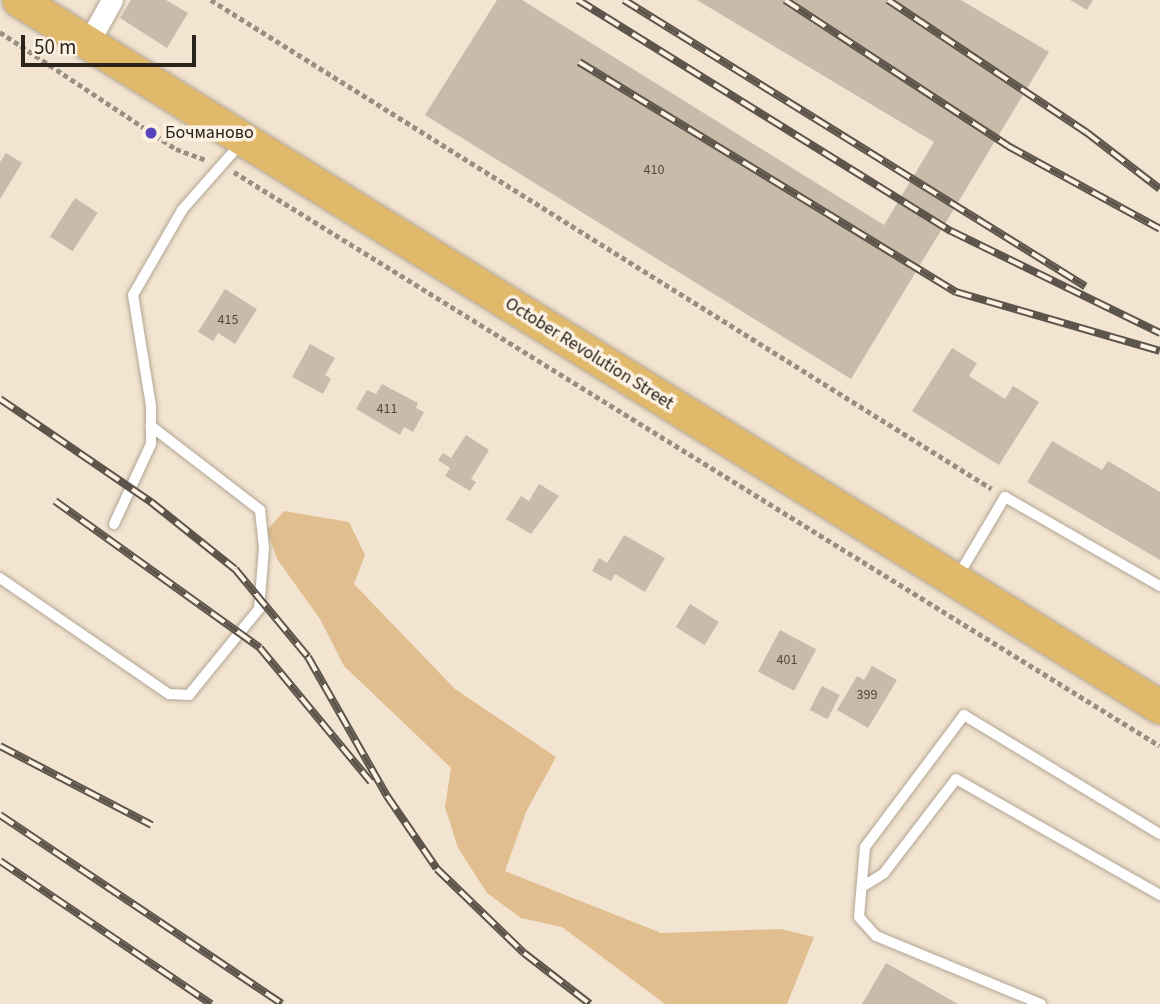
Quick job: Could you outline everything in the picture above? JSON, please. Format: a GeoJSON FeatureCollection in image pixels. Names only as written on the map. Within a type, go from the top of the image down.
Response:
{"type":"FeatureCollection","features":[{"type":"Feature","properties":{"kind":"main road","name":"October Revolution Street"},"geometry":{"type":"LineString","coordinates":[[19,0],[954,583],[1160,707]]}},
{"type":"Feature","properties":{"kind":"street"},"geometry":{"type":"LineString","coordinates":[[88,43],[112,0]]}},
{"type":"Feature","properties":{"kind":"lane"},"geometry":{"type":"LineString","coordinates":[[114,524],[151,444],[151,426],[133,295],[182,210],[245,139]]}},
{"type":"Feature","properties":{"kind":"lane"},"geometry":{"type":"LineString","coordinates":[[0,578],[169,694],[189,695],[259,609],[264,548],[260,510],[151,426]]}},
{"type":"Feature","properties":{"kind":"lane"},"geometry":{"type":"LineString","coordinates":[[954,583],[1005,497],[1160,586]]}},
{"type":"Feature","properties":{"kind":"lane"},"geometry":{"type":"LineString","coordinates":[[1041,1004],[876,936],[859,917],[864,847],[964,715],[1160,834]]}},
{"type":"Feature","properties":{"kind":"lane"},"geometry":{"type":"LineString","coordinates":[[862,887],[884,873],[956,779],[1160,895]]}},
{"type":"Feature","properties":{"kind":"path"},"geometry":{"type":"LineString","coordinates":[[211,0],[1005,497]]}},
{"type":"Feature","properties":{"kind":"path"},"geometry":{"type":"LineString","coordinates":[[0,33],[176,149],[223,166],[1160,746]]}},
{"type":"Feature","properties":{"kind":"shaded area"},"geometry":{"type":"Polygon","coordinates":[[[284,511],[349,522],[365,555],[354,584],[455,689],[556,757],[526,812],[505,871],[661,933],[781,929],[814,937],[787,1004],[665,1004],[562,927],[521,918],[487,893],[458,848],[445,807],[451,768],[344,666],[320,619],[277,559],[267,530],[284,511]]]}},
{"type":"Feature","properties":{"kind":"building"},"geometry":{"type":"Polygon","coordinates":[[[131,0],[166,0],[188,13],[167,48],[120,18],[131,0]]]}},
{"type":"Feature","properties":{"kind":"building"},"geometry":{"type":"Polygon","coordinates":[[[497,0],[522,0],[884,225],[934,142],[697,0],[961,0],[1049,52],[851,379],[425,115],[497,0]]]}},
{"type":"Feature","properties":{"kind":"building"},"geometry":{"type":"Polygon","coordinates":[[[1070,0],[1093,0],[1087,10],[1070,0]]]}},
{"type":"Feature","properties":{"kind":"building"},"geometry":{"type":"Polygon","coordinates":[[[6,153],[22,163],[0,199],[0,162],[6,153]]]}},
{"type":"Feature","properties":{"kind":"building"},"geometry":{"type":"Polygon","coordinates":[[[75,198],[98,213],[73,251],[50,237],[75,198]]]}},
{"type":"Feature","properties":{"kind":"building"},"geometry":{"type":"Polygon","coordinates":[[[225,289],[257,309],[235,344],[218,333],[213,341],[198,332],[225,289]]]}},
{"type":"Feature","properties":{"kind":"building"},"geometry":{"type":"Polygon","coordinates":[[[310,344],[335,358],[325,375],[331,379],[323,394],[292,377],[310,344]]]}},
{"type":"Feature","properties":{"kind":"building"},"geometry":{"type":"Polygon","coordinates":[[[952,348],[977,363],[969,376],[1005,399],[1013,386],[1039,402],[999,465],[912,411],[952,348]]]}},
{"type":"Feature","properties":{"kind":"building"},"geometry":{"type":"Polygon","coordinates":[[[382,384],[418,403],[416,408],[424,412],[413,432],[404,427],[400,435],[356,409],[367,390],[376,394],[382,384]]]}},
{"type":"Feature","properties":{"kind":"building"},"geometry":{"type":"Polygon","coordinates":[[[466,435],[489,450],[471,479],[476,482],[470,491],[445,476],[450,468],[438,460],[443,453],[451,458],[466,435]]]}},
{"type":"Feature","properties":{"kind":"building"},"geometry":{"type":"Polygon","coordinates":[[[1052,441],[1102,470],[1108,461],[1160,492],[1160,560],[1027,482],[1052,441]]]}},
{"type":"Feature","properties":{"kind":"building"},"geometry":{"type":"Polygon","coordinates":[[[539,484],[559,496],[531,534],[506,519],[521,496],[529,501],[539,484]]]}},
{"type":"Feature","properties":{"kind":"building"},"geometry":{"type":"Polygon","coordinates":[[[624,535],[665,558],[645,592],[615,574],[611,581],[592,571],[599,558],[607,563],[624,535]]]}},
{"type":"Feature","properties":{"kind":"building"},"geometry":{"type":"Polygon","coordinates":[[[690,604],[719,622],[705,645],[676,627],[690,604]]]}},
{"type":"Feature","properties":{"kind":"building"},"geometry":{"type":"Polygon","coordinates":[[[780,630],[816,649],[794,691],[758,671],[780,630]]]}},
{"type":"Feature","properties":{"kind":"building"},"geometry":{"type":"Polygon","coordinates":[[[872,666],[897,680],[868,728],[837,710],[857,676],[864,680],[872,666]]]}},
{"type":"Feature","properties":{"kind":"building"},"geometry":{"type":"Polygon","coordinates":[[[822,686],[840,695],[828,719],[810,710],[822,686]]]}},
{"type":"Feature","properties":{"kind":"building"},"geometry":{"type":"Polygon","coordinates":[[[886,963],[958,1004],[862,1004],[886,963]]]}},
{"type":"Feature","properties":{"kind":"railway"},"geometry":{"type":"LineString","coordinates":[[578,0],[951,231],[1160,333]]}},
{"type":"Feature","properties":{"kind":"railway"},"geometry":{"type":"LineString","coordinates":[[624,0],[1085,286]]}},
{"type":"Feature","properties":{"kind":"railway"},"geometry":{"type":"LineString","coordinates":[[785,0],[1008,146],[1160,229]]}},
{"type":"Feature","properties":{"kind":"railway"},"geometry":{"type":"LineString","coordinates":[[888,0],[1086,132],[1160,189]]}},
{"type":"Feature","properties":{"kind":"railway"},"geometry":{"type":"LineString","coordinates":[[579,62],[956,292],[1160,351]]}},
{"type":"Feature","properties":{"kind":"railway"},"geometry":{"type":"LineString","coordinates":[[0,399],[151,502],[235,569],[308,657],[387,796],[437,869],[524,953],[590,1004]]}},
{"type":"Feature","properties":{"kind":"railway"},"geometry":{"type":"LineString","coordinates":[[55,501],[260,648],[371,782]]}},
{"type":"Feature","properties":{"kind":"railway"},"geometry":{"type":"LineString","coordinates":[[0,746],[152,825]]}},
{"type":"Feature","properties":{"kind":"railway"},"geometry":{"type":"LineString","coordinates":[[0,815],[282,1004]]}},
{"type":"Feature","properties":{"kind":"railway"},"geometry":{"type":"LineString","coordinates":[[0,861],[211,1004]]}},
{"type":"Feature","properties":{"kind":"place","name":"Бочманово"},"geometry":{"type":"Point","coordinates":[151,133]}}]}
